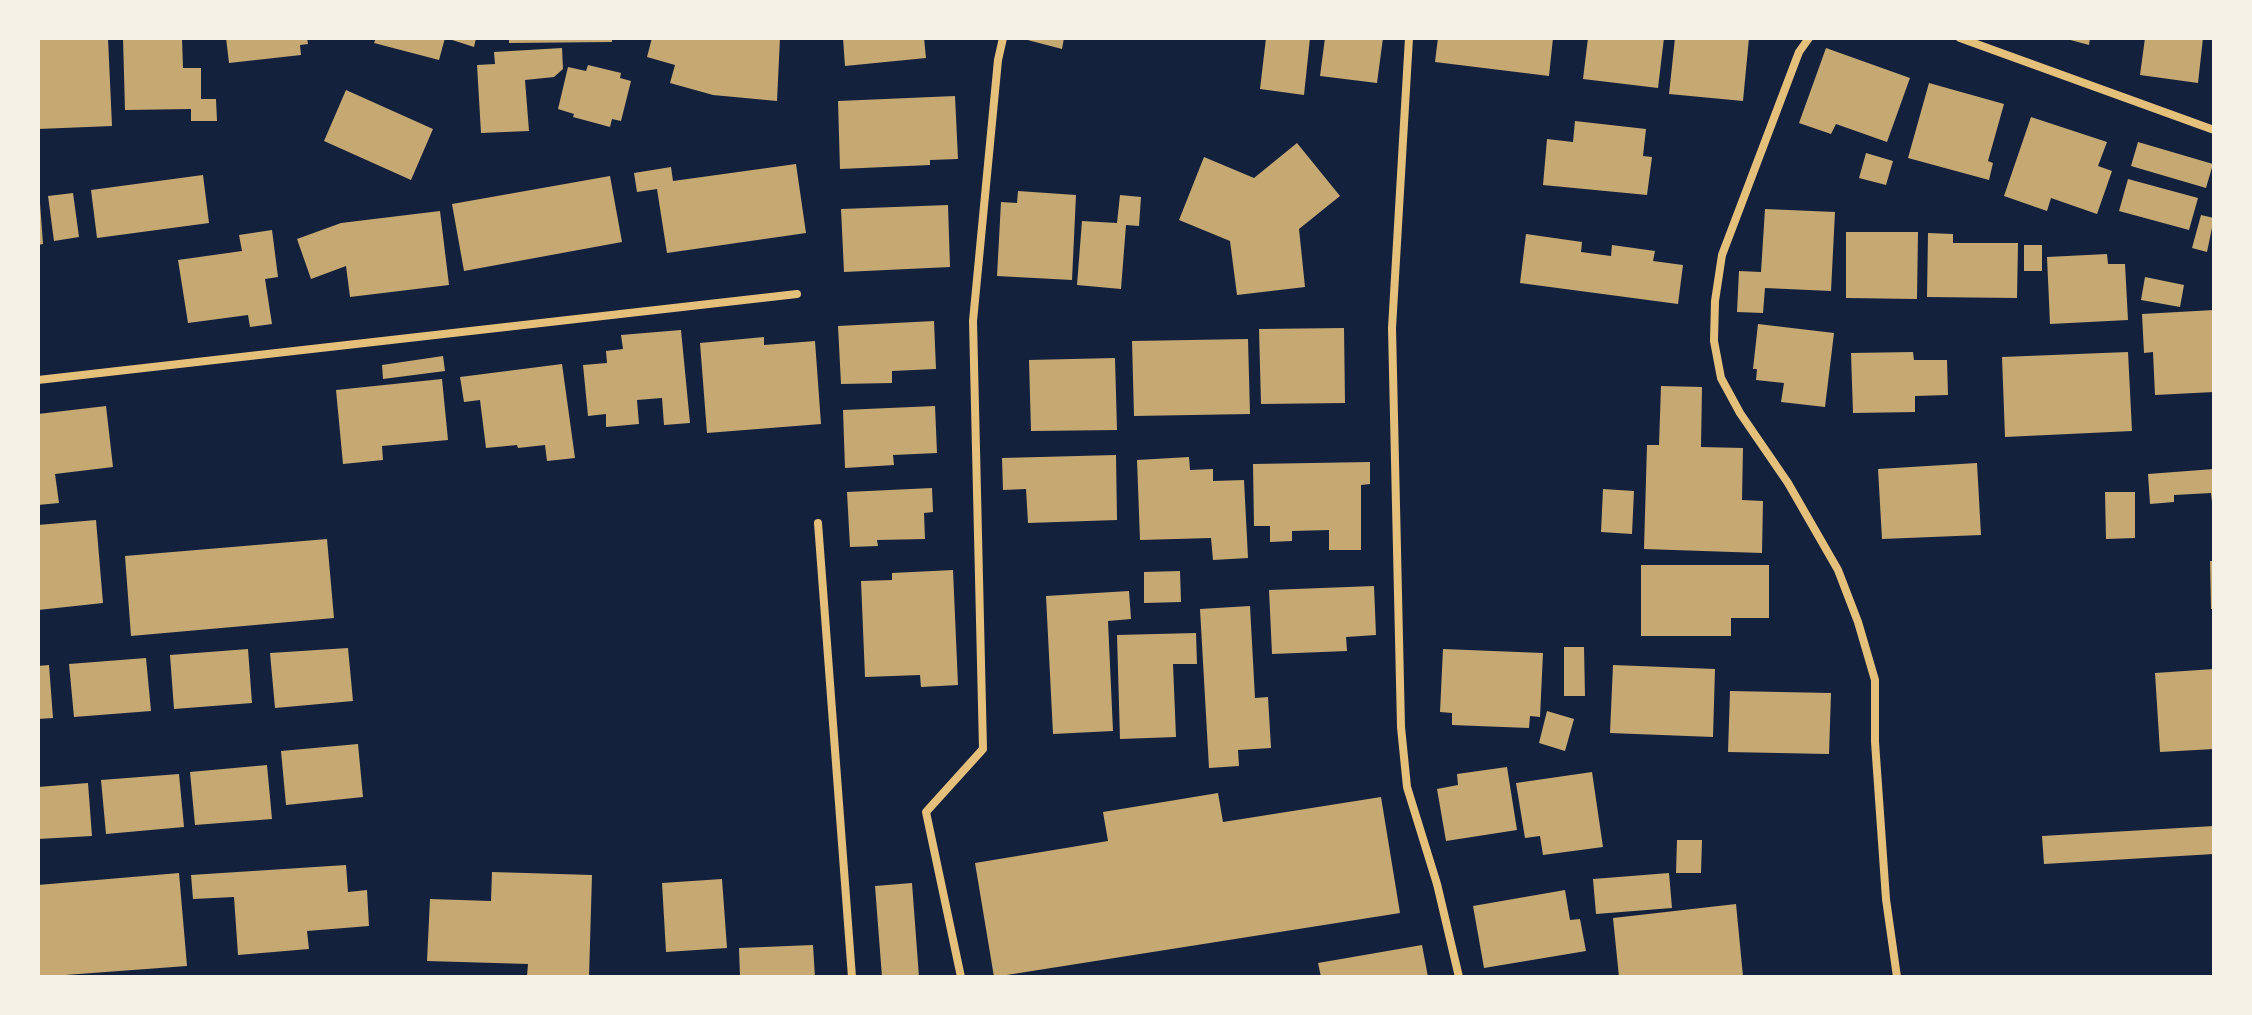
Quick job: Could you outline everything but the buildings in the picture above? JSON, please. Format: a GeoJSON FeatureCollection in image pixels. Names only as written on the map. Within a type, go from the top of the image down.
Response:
{"type":"FeatureCollection","features":[{"type":"Feature","properties":{"kind":"street"},"geometry":{"type":"LineString","coordinates":[[961,977],[926,812],[983,749],[973,321],[1003,38]]}},
{"type":"Feature","properties":{"kind":"street"},"geometry":{"type":"LineString","coordinates":[[1409,38],[1392,328],[1401,727],[1407,787],[1437,884],[1459,977]]}},
{"type":"Feature","properties":{"kind":"street"},"geometry":{"type":"LineString","coordinates":[[1809,38],[1799,52],[1722,255],[1715,301],[1714,341],[1721,378],[1740,413],[1788,483],[1838,570],[1875,680],[1875,742],[1886,899],[1897,977]]}},
{"type":"Feature","properties":{"kind":"street"},"geometry":{"type":"LineString","coordinates":[[1960,38],[2214,130]]}},
{"type":"Feature","properties":{"kind":"street"},"geometry":{"type":"LineString","coordinates":[[38,380],[797,294]]}},
{"type":"Feature","properties":{"kind":"street"},"geometry":{"type":"LineString","coordinates":[[818,523],[852,977]]}}]}
